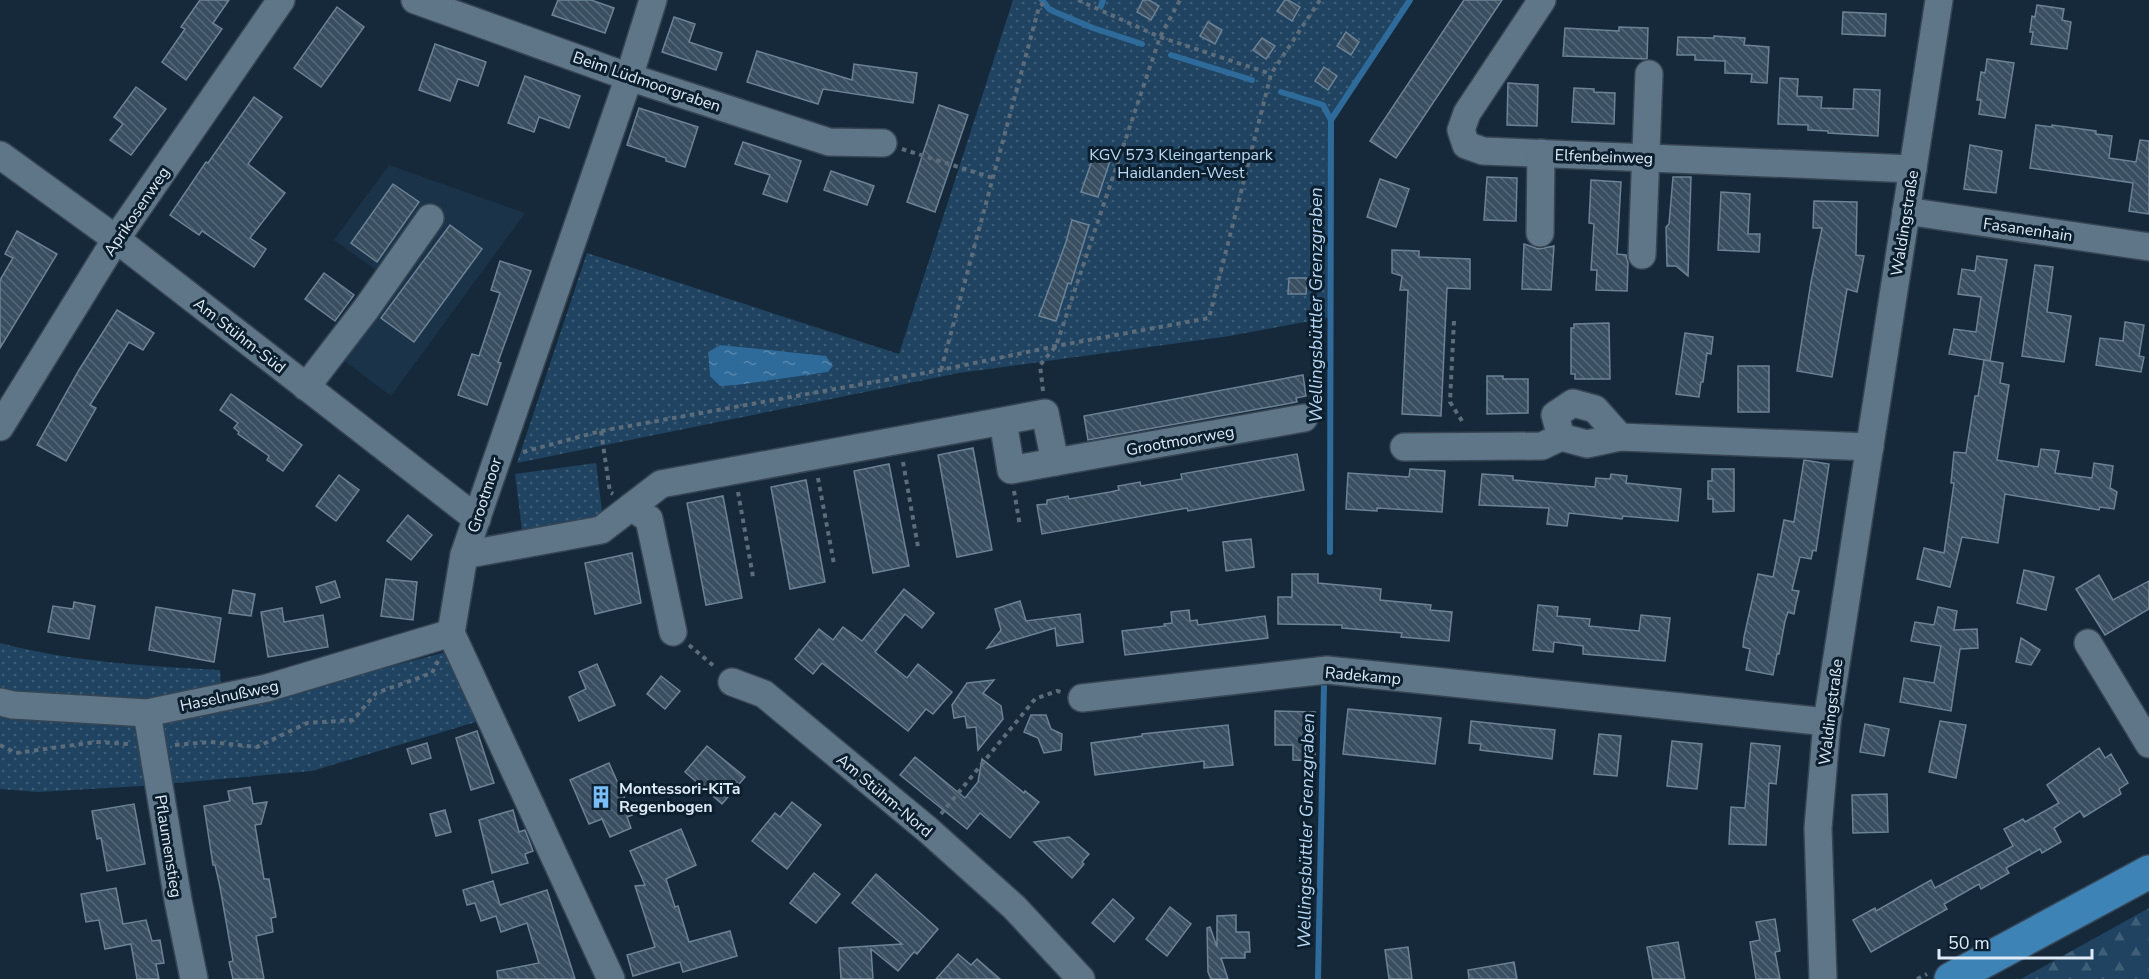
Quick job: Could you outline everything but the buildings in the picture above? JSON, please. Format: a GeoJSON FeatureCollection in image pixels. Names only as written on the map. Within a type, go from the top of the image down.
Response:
{"type":"FeatureCollection","features":[{"type":"Feature","properties":{"kind":"main road"},"geometry":{"type":"LineString","coordinates":[[1951,979],[2149,872]]}},
{"type":"Feature","properties":{"kind":"street","name":"Aprikosenweg"},"geometry":{"type":"LineString","coordinates":[[0,427],[116,239],[281,0]]}},
{"type":"Feature","properties":{"kind":"street","name":"Beim Lüdmoorgraben"},"geometry":{"type":"LineString","coordinates":[[415,0],[629,77],[829,142],[883,143]]}},
{"type":"Feature","properties":{"kind":"street","name":"Grootmoor"},"geometry":{"type":"LineString","coordinates":[[451,633],[464,555],[629,77],[653,0]]}},
{"type":"Feature","properties":{"kind":"street","name":"Elfenbeinweg"},"geometry":{"type":"LineString","coordinates":[[1542,0],[1467,113],[1461,130],[1466,145],[1483,151],[1913,169]]}},
{"type":"Feature","properties":{"kind":"street","name":"Waldingstraße"},"geometry":{"type":"LineString","coordinates":[[1822,979],[1818,828],[1827,722],[1939,0]]}},
{"type":"Feature","properties":{"kind":"street"},"geometry":{"type":"LineString","coordinates":[[1642,255],[1649,74]]}},
{"type":"Feature","properties":{"kind":"street"},"geometry":{"type":"LineString","coordinates":[[1540,233],[1541,153]]}},
{"type":"Feature","properties":{"kind":"street","name":"Am Stühm-Süd"},"geometry":{"type":"LineString","coordinates":[[0,155],[116,239],[477,519]]}},
{"type":"Feature","properties":{"kind":"street","name":"Fasanenhain"},"geometry":{"type":"LineString","coordinates":[[1906,211],[2149,247]]}},
{"type":"Feature","properties":{"kind":"street"},"geometry":{"type":"LineString","coordinates":[[306,387],[366,309],[430,218]]}},
{"type":"Feature","properties":{"kind":"street"},"geometry":{"type":"LineString","coordinates":[[464,555],[601,530],[661,484],[1045,413],[1055,462]]}},
{"type":"Feature","properties":{"kind":"street","name":"Grootmoorweg"},"geometry":{"type":"LineString","coordinates":[[1011,470],[1304,418]]}},
{"type":"Feature","properties":{"kind":"street"},"geometry":{"type":"LineString","coordinates":[[1003,421],[1011,470]]}},
{"type":"Feature","properties":{"kind":"street"},"geometry":{"type":"LineString","coordinates":[[1404,447],[1542,446],[1561,436],[1587,444],[1620,436],[1870,447]]}},
{"type":"Feature","properties":{"kind":"street"},"geometry":{"type":"LineString","coordinates":[[631,507],[649,519],[673,632]]}},
{"type":"Feature","properties":{"kind":"street"},"geometry":{"type":"LineString","coordinates":[[451,633],[611,979]]}},
{"type":"Feature","properties":{"kind":"street","name":"Haselnußweg"},"geometry":{"type":"LineString","coordinates":[[0,702],[13,705],[147,713],[267,688],[451,633]]}},
{"type":"Feature","properties":{"kind":"street"},"geometry":{"type":"LineString","coordinates":[[2088,643],[2149,744]]}},
{"type":"Feature","properties":{"kind":"street","name":"Radekamp"},"geometry":{"type":"LineString","coordinates":[[1082,699],[1327,670],[1827,722]]}},
{"type":"Feature","properties":{"kind":"street","name":"Am Stühm-Nord"},"geometry":{"type":"LineString","coordinates":[[732,681],[764,694],[928,830],[1014,906],[1082,979]]}},
{"type":"Feature","properties":{"kind":"street","name":"Pflaumenstieg"},"geometry":{"type":"LineString","coordinates":[[147,713],[178,900],[194,979]]}},
{"type":"Feature","properties":{"kind":"path"},"geometry":{"type":"LineString","coordinates":[[941,370],[1039,7],[1047,0]]}},
{"type":"Feature","properties":{"kind":"path"},"geometry":{"type":"LineString","coordinates":[[1078,0],[1160,37],[1270,74]]}},
{"type":"Feature","properties":{"kind":"path"},"geometry":{"type":"LineString","coordinates":[[1045,413],[1040,366],[1056,346],[1160,37],[1180,0]]}},
{"type":"Feature","properties":{"kind":"path"},"geometry":{"type":"LineString","coordinates":[[496,459],[601,431],[941,370],[1209,318],[1270,74],[1320,0]]}},
{"type":"Feature","properties":{"kind":"path"},"geometry":{"type":"LineString","coordinates":[[883,143],[993,178]]}},
{"type":"Feature","properties":{"kind":"path"},"geometry":{"type":"LineString","coordinates":[[1454,321],[1450,402],[1465,426]]}},
{"type":"Feature","properties":{"kind":"path"},"geometry":{"type":"LineString","coordinates":[[601,431],[610,492],[631,507]]}},
{"type":"Feature","properties":{"kind":"path"},"geometry":{"type":"LineString","coordinates":[[899,441],[918,547]]}},
{"type":"Feature","properties":{"kind":"path"},"geometry":{"type":"LineString","coordinates":[[814,456],[834,564]]}},
{"type":"Feature","properties":{"kind":"path"},"geometry":{"type":"LineString","coordinates":[[1011,470],[1020,526]]}},
{"type":"Feature","properties":{"kind":"path"},"geometry":{"type":"LineString","coordinates":[[735,471],[753,578]]}},
{"type":"Feature","properties":{"kind":"path"},"geometry":{"type":"LineString","coordinates":[[673,632],[732,681]]}},
{"type":"Feature","properties":{"kind":"path"},"geometry":{"type":"LineString","coordinates":[[0,745],[16,753],[96,742],[153,746],[210,742],[256,747],[307,723],[353,720],[376,693],[432,673],[451,633]]}},
{"type":"Feature","properties":{"kind":"path"},"geometry":{"type":"LineString","coordinates":[[928,830],[1035,699],[1057,691],[1082,699]]}},
{"type":"Feature","properties":{"kind":"shaded area"},"geometry":{"type":"Polygon","coordinates":[[[389,165],[525,213],[391,396],[330,350],[384,276],[334,240],[389,165]]]}},
{"type":"Feature","properties":{"kind":"green space","name":"KGV 573 Kleingartenpark Haidlanden-West"},"geometry":{"type":"Polygon","coordinates":[[[1013,0],[1413,0],[1333,121],[1331,317],[1230,336],[959,373],[517,463],[587,253],[899,354],[1013,0]],[[720,345],[708,352],[710,376],[737,385],[828,372],[833,366],[720,345]]]}},
{"type":"Feature","properties":{"kind":"green space"},"geometry":{"type":"Polygon","coordinates":[[[596,463],[603,520],[522,530],[515,474],[596,463]]]}},
{"type":"Feature","properties":{"kind":"green space"},"geometry":{"type":"Polygon","coordinates":[[[0,643],[82,659],[220,670],[223,710],[446,652],[479,721],[312,771],[142,786],[38,792],[0,789],[0,643]]]}},
{"type":"Feature","properties":{"kind":"green space"},"geometry":{"type":"Polygon","coordinates":[[[2149,908],[2149,979],[2021,979],[2149,908]]]}},
{"type":"Feature","properties":{"kind":"water"},"geometry":{"type":"Polygon","coordinates":[[[720,345],[826,356],[833,366],[828,372],[720,386],[710,376],[708,352],[720,345]]]}},
{"type":"Feature","properties":{"kind":"waterway"},"geometry":{"type":"LineString","coordinates":[[1042,0],[1049,9],[1055,12],[1093,28],[1142,44]]}},
{"type":"Feature","properties":{"kind":"waterway"},"geometry":{"type":"LineString","coordinates":[[1101,6],[1103,0]]}},
{"type":"Feature","properties":{"kind":"waterway"},"geometry":{"type":"LineString","coordinates":[[1331,120],[1410,0]]}},
{"type":"Feature","properties":{"kind":"waterway","name":"Wellingsbüttler Grenzgraben"},"geometry":{"type":"LineString","coordinates":[[1171,55],[1252,80]]}},
{"type":"Feature","properties":{"kind":"waterway","name":"Wellingsbüttler Grenzgraben"},"geometry":{"type":"LineString","coordinates":[[1281,92],[1323,105],[1331,120],[1330,552]]}},
{"type":"Feature","properties":{"kind":"waterway","name":"Wellingsbüttler Grenzgraben"},"geometry":{"type":"LineString","coordinates":[[1318,979],[1324,684]]}},
{"type":"Feature","properties":{"kind":"place","name":"Montessori-KiTa Regenbogen"},"geometry":{"type":"Point","coordinates":[601,797]}}]}
